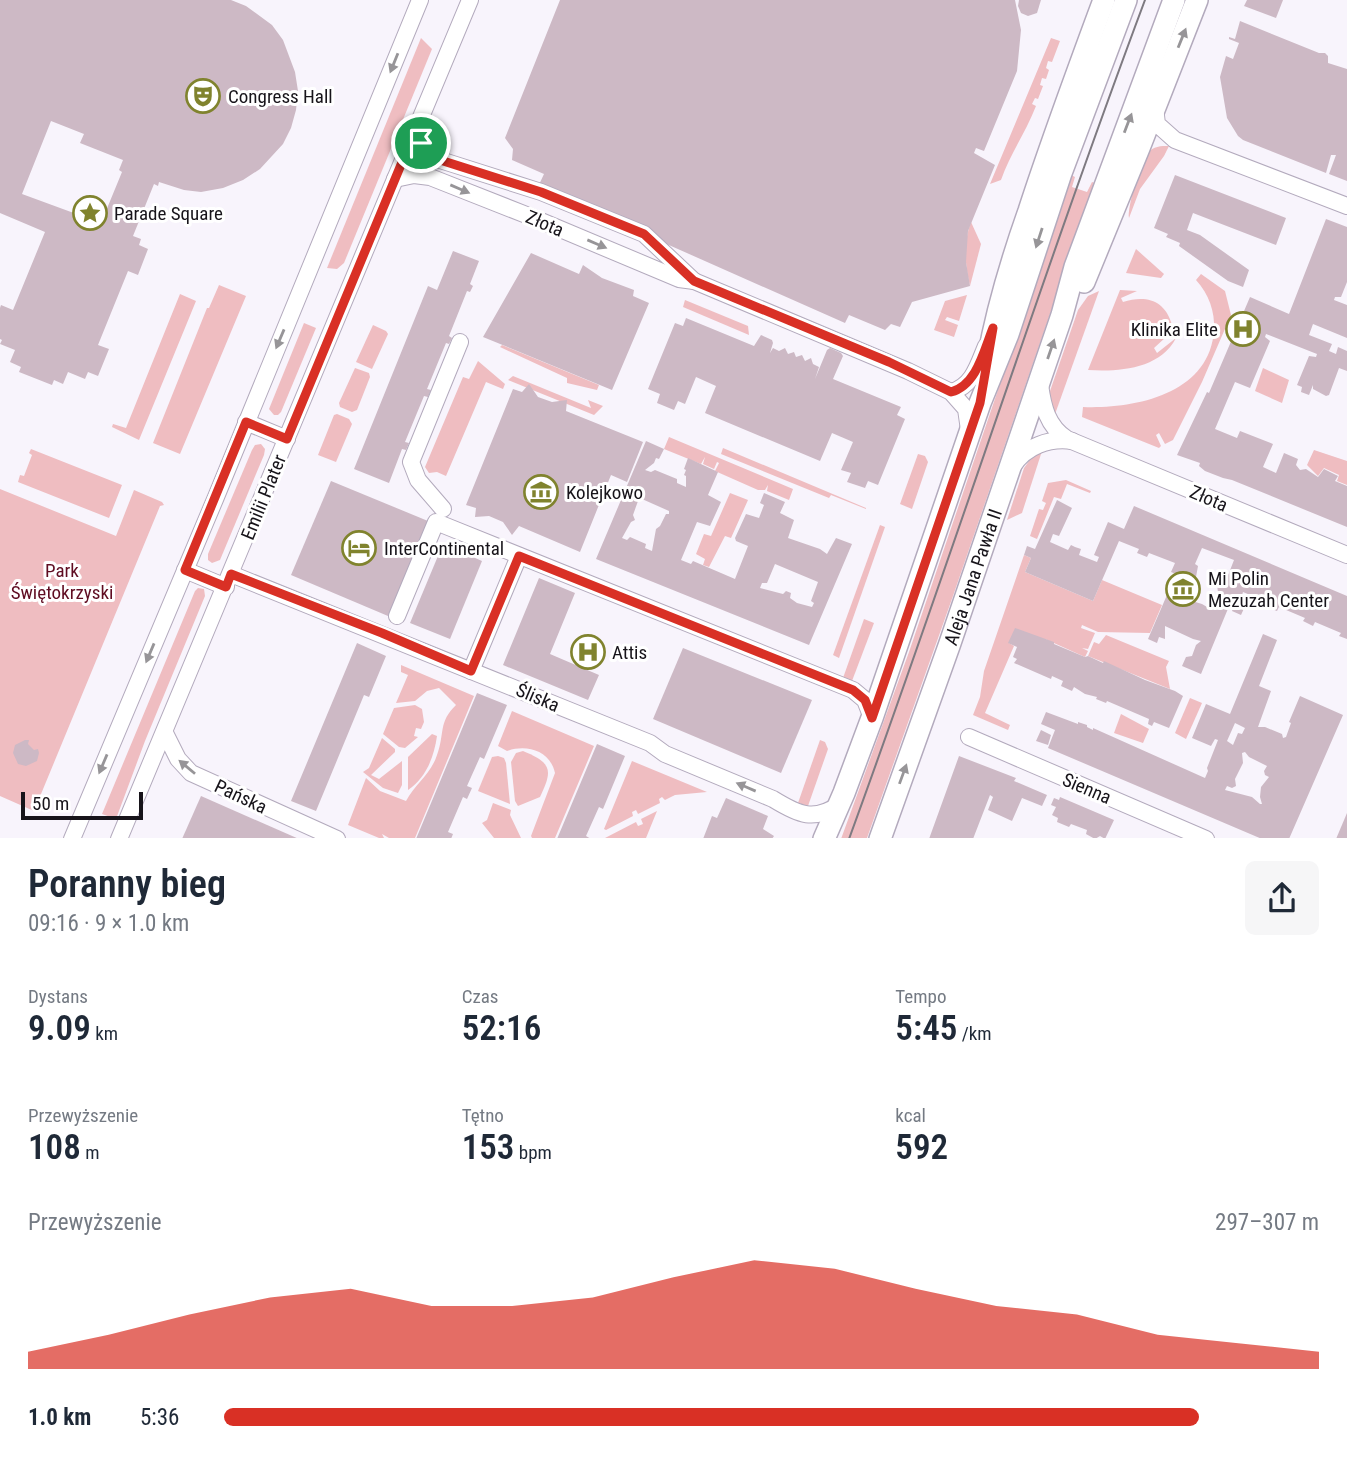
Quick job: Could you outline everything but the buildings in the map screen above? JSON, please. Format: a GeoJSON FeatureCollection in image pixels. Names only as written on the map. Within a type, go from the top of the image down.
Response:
{"type":"FeatureCollection","features":[{"type":"Feature","properties":{"kind":"main road"},"geometry":{"type":"LineString","coordinates":[[980,403],[993,328],[1038,182],[1104,0]]}},
{"type":"Feature","properties":{"kind":"main road"},"geometry":{"type":"LineString","coordinates":[[824,838],[840,804],[872,718],[980,403],[1008,334],[1061,173],[1126,0]]}},
{"type":"Feature","properties":{"kind":"main road","name":"Aleja Jana Pawła II"},"geometry":{"type":"LineString","coordinates":[[880,838],[1009,472],[1062,315],[1071,278],[1174,0]]}},
{"type":"Feature","properties":{"kind":"main road","name":"Aleja Jana Pawła II"},"geometry":{"type":"LineString","coordinates":[[1062,315],[1079,293],[1197,0]]}},
{"type":"Feature","properties":{"kind":"street"},"geometry":{"type":"LineString","coordinates":[[72,838],[420,0]]}},
{"type":"Feature","properties":{"kind":"street","name":"Emilii Plater"},"geometry":{"type":"LineString","coordinates":[[119,838],[229,581],[470,0]]}},
{"type":"Feature","properties":{"kind":"street"},"geometry":{"type":"LineString","coordinates":[[1155,107],[1157,124],[1175,140],[1347,206]]}},
{"type":"Feature","properties":{"kind":"street","name":"Złota"},"geometry":{"type":"LineString","coordinates":[[415,131],[425,149],[437,159],[541,192],[644,234],[694,281]]}},
{"type":"Feature","properties":{"kind":"street"},"geometry":{"type":"LineString","coordinates":[[1139,148],[1151,140],[1175,140]]}},
{"type":"Feature","properties":{"kind":"street","name":"Złota"},"geometry":{"type":"LineString","coordinates":[[395,179],[414,175],[430,177],[524,213],[679,279],[694,281],[889,362],[951,392]]}},
{"type":"Feature","properties":{"kind":"street"},"geometry":{"type":"LineString","coordinates":[[968,438],[966,409],[951,392],[970,380],[993,328]]}},
{"type":"Feature","properties":{"kind":"street"},"geometry":{"type":"LineString","coordinates":[[460,342],[411,461],[418,480],[439,515],[519,556],[853,690],[865,700],[872,718]]}},
{"type":"Feature","properties":{"kind":"street","name":"Złota"},"geometry":{"type":"LineString","coordinates":[[1039,382],[1049,421],[1058,432],[1072,441],[1347,555]]}},
{"type":"Feature","properties":{"kind":"street"},"geometry":{"type":"LineString","coordinates":[[246,422],[287,439]]}},
{"type":"Feature","properties":{"kind":"street"},"geometry":{"type":"LineString","coordinates":[[1009,472],[1021,456],[1034,447],[1050,442],[1072,441]]}},
{"type":"Feature","properties":{"kind":"street"},"geometry":{"type":"LineString","coordinates":[[397,616],[439,515]]}},
{"type":"Feature","properties":{"kind":"street"},"geometry":{"type":"LineString","coordinates":[[471,671],[519,556]]}},
{"type":"Feature","properties":{"kind":"street","name":"Śliska"},"geometry":{"type":"LineString","coordinates":[[185,570],[229,581],[382,633],[650,743],[665,754],[805,814],[820,815],[840,804]]}},
{"type":"Feature","properties":{"kind":"street","name":"Pańska"},"geometry":{"type":"LineString","coordinates":[[164,733],[177,759],[191,772],[337,838]]}},
{"type":"Feature","properties":{"kind":"street","name":"Sienna"},"geometry":{"type":"LineString","coordinates":[[969,737],[1206,838]]}},
{"type":"Feature","properties":{"kind":"green space"},"geometry":{"type":"Polygon","coordinates":[[[421,38],[432,49],[344,263],[337,269],[327,268],[421,38]]]}},
{"type":"Feature","properties":{"kind":"green space"},"geometry":{"type":"Polygon","coordinates":[[[1051,38],[1060,41],[1052,62],[1048,61],[1046,68],[1049,70],[1046,79],[1042,78],[1040,85],[1043,86],[1038,99],[1035,98],[1032,104],[1036,106],[1001,180],[990,184],[1051,38]]]}},
{"type":"Feature","properties":{"kind":"green space"},"geometry":{"type":"Polygon","coordinates":[[[1169,146],[1140,189],[1129,218],[1132,195],[1145,158],[1155,148],[1169,146]]]}},
{"type":"Feature","properties":{"kind":"green space"},"geometry":{"type":"Polygon","coordinates":[[[1071,175],[1075,177],[1072,187],[1087,192],[1092,182],[1095,183],[867,838],[841,838],[909,652],[1071,175]]]}},
{"type":"Feature","properties":{"kind":"green space"},"geometry":{"type":"Polygon","coordinates":[[[971,222],[981,244],[970,286],[966,254],[971,222]]]}},
{"type":"Feature","properties":{"kind":"green space"},"geometry":{"type":"Polygon","coordinates":[[[1136,249],[1164,274],[1161,278],[1126,273],[1136,249]]]}},
{"type":"Feature","properties":{"kind":"green space"},"geometry":{"type":"Polygon","coordinates":[[[1201,274],[1225,291],[1231,315],[1173,440],[1165,444],[1159,433],[1156,435],[1161,446],[1159,448],[1082,417],[1083,407],[1125,405],[1166,393],[1185,383],[1199,369],[1209,352],[1214,330],[1210,304],[1196,280],[1201,274]]]}},
{"type":"Feature","properties":{"kind":"green space"},"geometry":{"type":"Polygon","coordinates":[[[219,285],[246,296],[180,454],[153,443],[207,308],[219,285]]]}},
{"type":"Feature","properties":{"kind":"green space"},"geometry":{"type":"Polygon","coordinates":[[[1120,290],[1137,291],[1121,298],[1123,302],[1147,300],[1165,310],[1172,325],[1166,337],[1154,348],[1157,353],[1176,338],[1160,356],[1138,366],[1088,370],[1120,290]]]}},
{"type":"Feature","properties":{"kind":"green space"},"geometry":{"type":"Polygon","coordinates":[[[1099,291],[1054,417],[1049,400],[1050,391],[1078,310],[1088,296],[1099,291]]]}},
{"type":"Feature","properties":{"kind":"green space"},"geometry":{"type":"Polygon","coordinates":[[[180,294],[196,301],[139,440],[112,427],[113,424],[126,428],[180,294]]]}},
{"type":"Feature","properties":{"kind":"green space"},"geometry":{"type":"Polygon","coordinates":[[[967,295],[959,321],[947,317],[945,320],[958,325],[954,337],[934,330],[945,301],[967,295]]]}},
{"type":"Feature","properties":{"kind":"green space"},"geometry":{"type":"Polygon","coordinates":[[[685,300],[748,326],[749,335],[683,307],[685,300]]]}},
{"type":"Feature","properties":{"kind":"green space"},"geometry":{"type":"Polygon","coordinates":[[[304,323],[316,328],[281,412],[274,415],[269,409],[304,323]]]}},
{"type":"Feature","properties":{"kind":"green space"},"geometry":{"type":"Polygon","coordinates":[[[373,325],[388,334],[372,369],[356,362],[373,325]]]}},
{"type":"Feature","properties":{"kind":"green space"},"geometry":{"type":"Polygon","coordinates":[[[502,345],[599,385],[597,390],[567,383],[567,378],[500,347],[502,345]]]}},
{"type":"Feature","properties":{"kind":"green space"},"geometry":{"type":"Polygon","coordinates":[[[478,361],[505,384],[503,389],[486,382],[446,476],[437,472],[429,473],[425,467],[463,377],[469,379],[478,361]]]}},
{"type":"Feature","properties":{"kind":"green space"},"geometry":{"type":"Polygon","coordinates":[[[355,368],[369,373],[370,377],[357,410],[352,412],[340,407],[339,403],[355,368]]]}},
{"type":"Feature","properties":{"kind":"green space"},"geometry":{"type":"Polygon","coordinates":[[[1263,368],[1289,380],[1282,403],[1255,391],[1263,368]]]}},
{"type":"Feature","properties":{"kind":"green space"},"geometry":{"type":"Polygon","coordinates":[[[513,376],[591,408],[588,400],[603,406],[594,415],[508,380],[513,376]]]}},
{"type":"Feature","properties":{"kind":"green space"},"geometry":{"type":"Polygon","coordinates":[[[334,415],[349,419],[352,424],[336,462],[318,455],[334,415]]]}},
{"type":"Feature","properties":{"kind":"green space"},"geometry":{"type":"Polygon","coordinates":[[[669,437],[793,489],[789,500],[767,491],[768,485],[765,490],[758,490],[715,471],[719,463],[717,462],[714,469],[703,464],[705,457],[701,464],[664,449],[669,437]]]}},
{"type":"Feature","properties":{"kind":"green space"},"geometry":{"type":"Polygon","coordinates":[[[261,444],[265,449],[264,455],[220,560],[212,563],[208,560],[208,554],[252,450],[255,445],[261,444]]]}},
{"type":"Feature","properties":{"kind":"green space"},"geometry":{"type":"Polygon","coordinates":[[[723,448],[866,509],[831,495],[829,498],[721,454],[723,448]]]}},
{"type":"Feature","properties":{"kind":"green space"},"geometry":{"type":"Polygon","coordinates":[[[31,449],[122,485],[109,518],[18,482],[20,475],[24,476],[32,455],[29,453],[31,449]]]}},
{"type":"Feature","properties":{"kind":"green space"},"geometry":{"type":"Polygon","coordinates":[[[1314,450],[1347,461],[1347,485],[1337,481],[1339,475],[1324,468],[1318,476],[1307,465],[1314,450]]]}},
{"type":"Feature","properties":{"kind":"green space"},"geometry":{"type":"Polygon","coordinates":[[[1042,451],[1022,513],[1007,520],[1024,468],[1032,457],[1042,451]]]}},
{"type":"Feature","properties":{"kind":"green space"},"geometry":{"type":"Polygon","coordinates":[[[918,454],[925,456],[928,462],[912,509],[900,504],[918,454]]]}},
{"type":"Feature","properties":{"kind":"green space"},"geometry":{"type":"Polygon","coordinates":[[[1066,480],[1091,491],[1090,493],[1067,484],[1061,499],[1054,497],[1037,539],[1030,536],[1039,509],[1043,510],[1046,503],[1042,501],[1048,483],[1066,480]]]}},
{"type":"Feature","properties":{"kind":"green space","name":"Park Świętokrzyski"},"geometry":{"type":"Polygon","coordinates":[[[0,489],[116,536],[134,490],[164,505],[160,506],[34,811],[0,796],[0,489]]]}},
{"type":"Feature","properties":{"kind":"green space"},"geometry":{"type":"Polygon","coordinates":[[[730,493],[748,500],[731,538],[725,536],[709,567],[703,565],[705,559],[696,554],[704,534],[711,536],[730,493]]]}},
{"type":"Feature","properties":{"kind":"green space"},"geometry":{"type":"Polygon","coordinates":[[[880,525],[885,527],[839,658],[833,655],[880,525]]]}},
{"type":"Feature","properties":{"kind":"green space"},"geometry":{"type":"Polygon","coordinates":[[[1024,555],[1031,558],[1025,572],[1093,601],[1102,580],[1162,605],[1150,633],[1098,632],[1082,625],[1081,628],[1095,633],[1088,649],[1082,648],[1088,651],[1085,657],[1045,639],[1009,643],[1014,646],[985,713],[1010,725],[1008,730],[973,715],[980,697],[984,671],[1024,555]]]}},
{"type":"Feature","properties":{"kind":"green space"},"geometry":{"type":"Polygon","coordinates":[[[198,588],[204,589],[205,596],[116,819],[102,814],[195,591],[198,588]]]}},
{"type":"Feature","properties":{"kind":"green space"},"geometry":{"type":"Polygon","coordinates":[[[864,619],[874,623],[852,681],[843,678],[864,619]]]}},
{"type":"Feature","properties":{"kind":"green space"},"geometry":{"type":"Polygon","coordinates":[[[1106,635],[1169,661],[1166,667],[1170,689],[1088,656],[1094,642],[1099,644],[1106,635]]]}},
{"type":"Feature","properties":{"kind":"green space"},"geometry":{"type":"Polygon","coordinates":[[[401,665],[474,696],[415,838],[389,838],[382,834],[384,838],[379,838],[348,825],[366,778],[380,791],[406,801],[434,762],[444,723],[456,705],[439,688],[427,691],[415,701],[396,703],[408,675],[401,672],[401,665]]]}},
{"type":"Feature","properties":{"kind":"green space"},"geometry":{"type":"Polygon","coordinates":[[[1190,698],[1202,703],[1186,739],[1175,733],[1190,698]]]}},
{"type":"Feature","properties":{"kind":"green space"},"geometry":{"type":"Polygon","coordinates":[[[415,705],[422,709],[424,722],[421,729],[416,728],[414,736],[418,737],[405,748],[399,747],[383,734],[394,708],[415,705]]]}},
{"type":"Feature","properties":{"kind":"green space"},"geometry":{"type":"Polygon","coordinates":[[[512,711],[594,746],[555,838],[531,836],[555,773],[552,765],[543,754],[536,751],[522,748],[507,751],[498,746],[512,711]]]}},
{"type":"Feature","properties":{"kind":"green space"},"geometry":{"type":"Polygon","coordinates":[[[1121,714],[1149,729],[1143,743],[1114,733],[1121,714]]]}},
{"type":"Feature","properties":{"kind":"green space"},"geometry":{"type":"Polygon","coordinates":[[[432,734],[437,736],[431,759],[420,779],[408,790],[408,757],[432,734]]]}},
{"type":"Feature","properties":{"kind":"green space"},"geometry":{"type":"Polygon","coordinates":[[[382,738],[395,752],[371,775],[379,779],[402,761],[402,785],[398,793],[383,788],[363,772],[369,768],[382,738]]]}},
{"type":"Feature","properties":{"kind":"green space"},"geometry":{"type":"Polygon","coordinates":[[[820,740],[825,742],[828,749],[808,806],[798,803],[820,740]]]}},
{"type":"Feature","properties":{"kind":"green space"},"geometry":{"type":"Polygon","coordinates":[[[523,751],[540,759],[548,774],[540,797],[518,806],[515,801],[511,762],[516,753],[523,751]]]}},
{"type":"Feature","properties":{"kind":"green space"},"geometry":{"type":"Polygon","coordinates":[[[492,757],[504,758],[506,763],[510,804],[478,791],[492,757]]]}},
{"type":"Feature","properties":{"kind":"green space"},"geometry":{"type":"Polygon","coordinates":[[[632,761],[707,792],[675,795],[665,800],[662,797],[659,799],[660,803],[638,814],[636,810],[632,812],[633,816],[606,830],[604,829],[632,761]]]}},
{"type":"Feature","properties":{"kind":"green space"},"geometry":{"type":"Polygon","coordinates":[[[493,803],[511,810],[510,815],[521,838],[494,838],[482,823],[487,820],[493,803]]]}},
{"type":"Feature","properties":{"kind":"green space"},"geometry":{"type":"Polygon","coordinates":[[[657,811],[646,838],[605,838],[636,822],[638,826],[643,824],[641,819],[657,811]]]}},
{"type":"Feature","properties":{"kind":"tram line"},"geometry":{"type":"LineString","coordinates":[[849,838],[1069,209],[1145,0]]}},
{"type":"Feature","properties":{"kind":"place","name":"Congress Hall"},"geometry":{"type":"Point","coordinates":[203,96]}},
{"type":"Feature","properties":{"kind":"place","name":"Parade Square"},"geometry":{"type":"Point","coordinates":[90,213]}},
{"type":"Feature","properties":{"kind":"place","name":"Klinika Elite"},"geometry":{"type":"Point","coordinates":[1243,329]}},
{"type":"Feature","properties":{"kind":"place","name":"Kolejkowo"},"geometry":{"type":"Point","coordinates":[541,492]}},
{"type":"Feature","properties":{"kind":"place","name":"InterContinental"},"geometry":{"type":"Point","coordinates":[359,548]}},
{"type":"Feature","properties":{"kind":"place","name":"Mi Polin Mezuzah Center"},"geometry":{"type":"Point","coordinates":[1183,589]}},
{"type":"Feature","properties":{"kind":"place","name":"Attis"},"geometry":{"type":"Point","coordinates":[588,652]}},
{"type":"Feature","properties":{"kind":"route"},"geometry":{"type":"LineString","coordinates":[[415,131],[421,143],[437,159],[541,192],[644,234],[694,281],[889,362],[951,392],[970,380],[993,328],[980,403],[872,718],[862,695],[853,690],[519,556],[471,671],[231,574],[226,587],[185,570],[246,422],[287,439],[415,131]]}}]}
